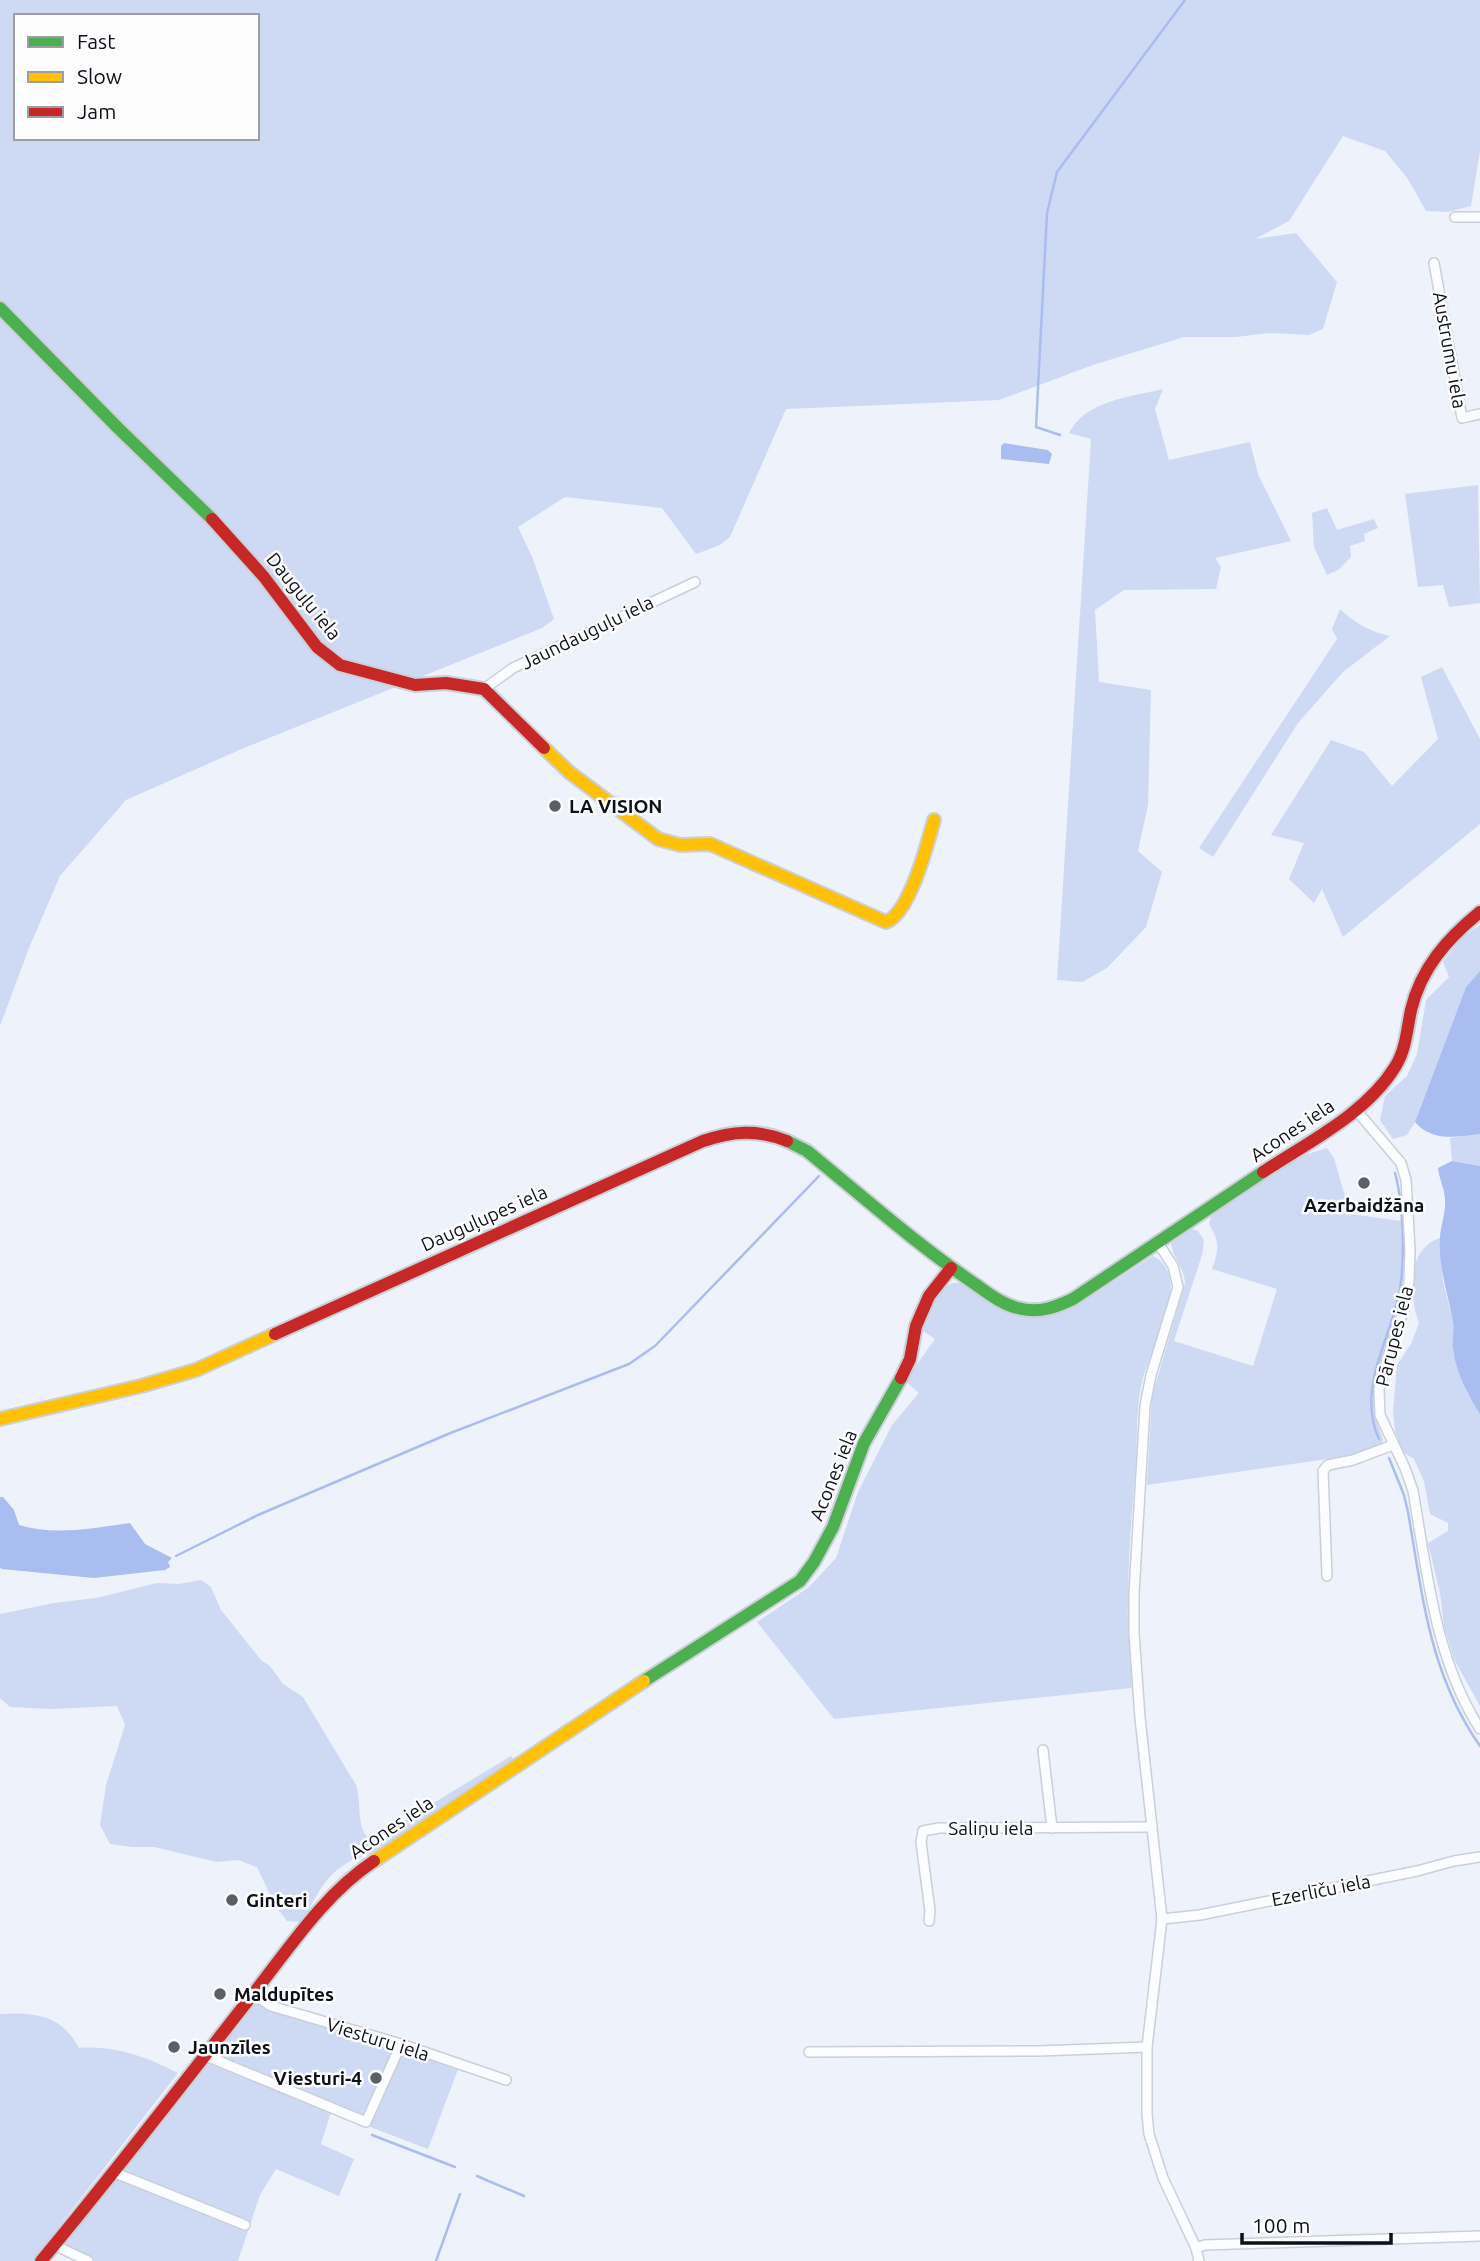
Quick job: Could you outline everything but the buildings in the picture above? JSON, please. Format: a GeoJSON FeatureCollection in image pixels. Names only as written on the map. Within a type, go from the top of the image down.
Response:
{"type":"FeatureCollection","features":[{"type":"Feature","properties":{"kind":"street"},"geometry":{"type":"LineString","coordinates":[[1455,217],[1480,217]]}},
{"type":"Feature","properties":{"kind":"street","name":"Austrumu iela"},"geometry":{"type":"LineString","coordinates":[[1434,263],[1462,418],[1480,414]]}},
{"type":"Feature","properties":{"kind":"street","name":"Dauguļu iela"},"geometry":{"type":"LineString","coordinates":[[0,308],[207,513],[264,577],[317,647],[340,665],[415,685],[446,683],[484,689]]}},
{"type":"Feature","properties":{"kind":"street","name":"Jaundauguļu iela"},"geometry":{"type":"LineString","coordinates":[[484,689],[513,668],[695,582]]}},
{"type":"Feature","properties":{"kind":"street"},"geometry":{"type":"LineString","coordinates":[[484,689],[545,751],[658,839],[674,845],[700,841],[886,922],[894,919],[901,910],[922,860],[934,820]]}},
{"type":"Feature","properties":{"kind":"street","name":"Acones iela"},"geometry":{"type":"LineString","coordinates":[[41,2261],[341,1886],[362,1869],[653,1675],[800,1581],[834,1527],[864,1443],[900,1382],[910,1359],[916,1326],[929,1296],[951,1268],[1003,1303],[1021,1309],[1054,1308],[1073,1299],[1356,1110],[1390,1076],[1398,1062],[1408,1035],[1419,983],[1427,967],[1451,936],[1480,912]]}},
{"type":"Feature","properties":{"kind":"street","name":"Pārupes iela"},"geometry":{"type":"LineString","coordinates":[[1356,1110],[1401,1163],[1407,1189],[1409,1281],[1403,1312],[1379,1389],[1380,1415],[1413,1491],[1444,1651],[1454,1682],[1480,1729]]}},
{"type":"Feature","properties":{"kind":"street","name":"Dauguļupes iela"},"geometry":{"type":"LineString","coordinates":[[0,1419],[141,1387],[196,1370],[685,1148],[740,1130],[762,1131],[786,1139],[807,1152],[951,1268]]}},
{"type":"Feature","properties":{"kind":"street"},"geometry":{"type":"LineString","coordinates":[[1158,1243],[1173,1266],[1178,1287],[1151,1375],[1145,1406],[1134,1593],[1139,1706],[1162,1919],[1147,2047],[1149,2134],[1163,2178],[1196,2248],[1199,2261]]}},
{"type":"Feature","properties":{"kind":"street"},"geometry":{"type":"LineString","coordinates":[[1327,1576],[1323,1471],[1328,1465],[1353,1460],[1393,1445]]}},
{"type":"Feature","properties":{"kind":"street"},"geometry":{"type":"LineString","coordinates":[[1043,1751],[1052,1828]]}},
{"type":"Feature","properties":{"kind":"street","name":"Saliņu iela"},"geometry":{"type":"LineString","coordinates":[[929,1921],[921,1842],[923,1831],[939,1828],[1151,1827]]}},
{"type":"Feature","properties":{"kind":"street","name":"Ezerlīču iela"},"geometry":{"type":"LineString","coordinates":[[1162,1919],[1200,1915],[1480,1857]]}},
{"type":"Feature","properties":{"kind":"street","name":"Viesturu iela"},"geometry":{"type":"LineString","coordinates":[[253,1994],[271,2007],[401,2044],[506,2080]]}},
{"type":"Feature","properties":{"kind":"street"},"geometry":{"type":"LineString","coordinates":[[204,2055],[366,2122],[401,2044]]}},
{"type":"Feature","properties":{"kind":"street"},"geometry":{"type":"LineString","coordinates":[[810,2052],[1147,2047]]}},
{"type":"Feature","properties":{"kind":"street"},"geometry":{"type":"LineString","coordinates":[[113,2172],[245,2225]]}},
{"type":"Feature","properties":{"kind":"street"},"geometry":{"type":"LineString","coordinates":[[1196,2248],[1205,2245],[1480,2236]]}},
{"type":"Feature","properties":{"kind":"street"},"geometry":{"type":"LineString","coordinates":[[54,2245],[88,2261]]}},
{"type":"Feature","properties":{"kind":"shaded area"},"geometry":{"type":"Polygon","coordinates":[[[0,0],[1480,0],[1480,151],[1471,206],[1448,212],[1426,211],[1408,179],[1385,151],[1343,136],[1289,221],[1255,239],[1296,233],[1337,282],[1323,329],[1309,335],[1269,333],[1236,337],[1184,337],[1093,365],[999,400],[786,409],[730,537],[720,545],[696,554],[662,508],[565,497],[518,527],[533,559],[554,619],[542,628],[244,748],[126,800],[60,876],[0,1026],[0,0]]]}},
{"type":"Feature","properties":{"kind":"shaded area"},"geometry":{"type":"Polygon","coordinates":[[[1163,389],[1155,409],[1169,460],[1250,442],[1258,474],[1291,541],[1215,558],[1221,567],[1216,589],[1124,590],[1095,610],[1099,682],[1151,690],[1148,805],[1138,851],[1162,872],[1146,927],[1107,968],[1082,982],[1057,980],[1091,439],[1069,433],[1086,413],[1098,407],[1163,389]]]}},
{"type":"Feature","properties":{"kind":"shaded area"},"geometry":{"type":"Polygon","coordinates":[[[1478,485],[1480,603],[1449,607],[1443,585],[1418,587],[1405,494],[1478,485]]]}},
{"type":"Feature","properties":{"kind":"shaded area"},"geometry":{"type":"Polygon","coordinates":[[[1327,508],[1337,530],[1374,519],[1378,528],[1364,534],[1365,541],[1350,546],[1351,557],[1338,570],[1327,575],[1314,547],[1312,513],[1327,508]]]}},
{"type":"Feature","properties":{"kind":"shaded area"},"geometry":{"type":"Polygon","coordinates":[[[1340,609],[1363,626],[1390,636],[1343,672],[1298,723],[1213,857],[1199,848],[1337,639],[1332,629],[1340,609]]]}},
{"type":"Feature","properties":{"kind":"shaded area"},"geometry":{"type":"Polygon","coordinates":[[[1442,667],[1480,739],[1480,824],[1343,937],[1322,889],[1314,903],[1289,879],[1304,843],[1271,835],[1331,740],[1364,752],[1392,786],[1438,739],[1421,677],[1442,667]]]}},
{"type":"Feature","properties":{"kind":"shaded area"},"geometry":{"type":"Polygon","coordinates":[[[1480,925],[1480,971],[1466,987],[1415,1122],[1407,1135],[1393,1139],[1380,1120],[1385,1096],[1407,1076],[1417,1054],[1426,1000],[1449,977],[1443,962],[1462,938],[1480,925]]]}},
{"type":"Feature","properties":{"kind":"shaded area"},"geometry":{"type":"Polygon","coordinates":[[[1480,1134],[1480,1166],[1452,1161],[1450,1138],[1480,1134]]]}},
{"type":"Feature","properties":{"kind":"shaded area"},"geometry":{"type":"Polygon","coordinates":[[[1327,1148],[1334,1158],[1350,1214],[1401,1221],[1403,1278],[1398,1311],[1382,1359],[1375,1395],[1376,1420],[1383,1439],[1382,1444],[1362,1454],[1147,1485],[1152,1397],[1185,1283],[1171,1243],[1192,1229],[1198,1231],[1204,1240],[1202,1255],[1174,1341],[1253,1366],[1277,1289],[1212,1269],[1217,1246],[1209,1224],[1211,1216],[1298,1157],[1327,1148]]]}},
{"type":"Feature","properties":{"kind":"shaded area"},"geometry":{"type":"Polygon","coordinates":[[[1440,1238],[1443,1281],[1453,1322],[1453,1352],[1467,1393],[1480,1414],[1480,1706],[1454,1659],[1444,1626],[1440,1593],[1428,1543],[1448,1531],[1448,1523],[1430,1514],[1424,1481],[1414,1459],[1403,1452],[1395,1431],[1393,1411],[1397,1365],[1411,1344],[1419,1323],[1412,1287],[1416,1262],[1429,1244],[1440,1238]]]}},
{"type":"Feature","properties":{"kind":"shaded area"},"geometry":{"type":"Polygon","coordinates":[[[1153,1256],[1165,1266],[1170,1279],[1170,1295],[1167,1313],[1143,1378],[1138,1409],[1128,1585],[1132,1688],[834,1719],[757,1622],[809,1587],[836,1558],[858,1492],[892,1425],[919,1393],[905,1381],[935,1339],[922,1330],[922,1323],[932,1303],[941,1290],[952,1283],[963,1283],[1007,1312],[1046,1316],[1078,1305],[1153,1256]]]}},
{"type":"Feature","properties":{"kind":"shaded area"},"geometry":{"type":"Polygon","coordinates":[[[201,1580],[211,1587],[221,1610],[261,1660],[270,1666],[283,1684],[303,1697],[356,1785],[362,1827],[368,1838],[389,1830],[511,1756],[519,1765],[384,1851],[342,1866],[317,1894],[302,1922],[287,1921],[275,1905],[257,1867],[238,1860],[217,1862],[154,1847],[110,1844],[100,1825],[106,1785],[125,1725],[117,1706],[52,1709],[10,1707],[0,1698],[0,1614],[96,1598],[157,1583],[179,1584],[201,1580]]]}},
{"type":"Feature","properties":{"kind":"shaded area"},"geometry":{"type":"Polygon","coordinates":[[[253,1994],[271,2006],[460,2064],[428,2149],[331,2112],[321,2144],[354,2159],[339,2196],[276,2169],[260,2195],[238,2261],[88,2261],[54,2245],[253,1994]]]}},
{"type":"Feature","properties":{"kind":"shaded area"},"geometry":{"type":"Polygon","coordinates":[[[0,2014],[46,2018],[64,2028],[79,2048],[105,2048],[130,2053],[178,2073],[32,2261],[0,2261],[0,2014]]]}},
{"type":"Feature","properties":{"kind":"water"},"geometry":{"type":"Polygon","coordinates":[[[1004,443],[1048,450],[1052,454],[1049,464],[1001,459],[1001,446],[1004,443]]]}},
{"type":"Feature","properties":{"kind":"water"},"geometry":{"type":"Polygon","coordinates":[[[1480,971],[1480,1134],[1445,1137],[1429,1133],[1415,1122],[1466,987],[1480,971]]]}},
{"type":"Feature","properties":{"kind":"water"},"geometry":{"type":"Polygon","coordinates":[[[1452,1161],[1480,1166],[1480,1414],[1457,1366],[1453,1346],[1453,1322],[1440,1259],[1445,1200],[1438,1168],[1452,1161]]]}},
{"type":"Feature","properties":{"kind":"water"},"geometry":{"type":"Polygon","coordinates":[[[0,1497],[14,1510],[19,1525],[33,1528],[74,1530],[130,1523],[145,1544],[172,1558],[168,1562],[170,1567],[165,1570],[94,1578],[2,1569],[0,1497]]]}},
{"type":"Feature","properties":{"kind":"waterway"},"geometry":{"type":"LineString","coordinates":[[1060,435],[1036,427],[1047,213],[1057,172],[1185,0]]}},
{"type":"Feature","properties":{"kind":"waterway"},"geometry":{"type":"LineString","coordinates":[[1379,1439],[1373,1422],[1372,1388],[1397,1303],[1402,1273],[1402,1220],[1395,1173]]}},
{"type":"Feature","properties":{"kind":"waterway"},"geometry":{"type":"LineString","coordinates":[[176,1556],[258,1515],[448,1434],[629,1364],[655,1346],[819,1176]]}},
{"type":"Feature","properties":{"kind":"waterway"},"geometry":{"type":"LineString","coordinates":[[1389,1458],[1408,1512],[1430,1634],[1449,1691],[1480,1746]]}},
{"type":"Feature","properties":{"kind":"waterway"},"geometry":{"type":"LineString","coordinates":[[372,2135],[455,2167]]}},
{"type":"Feature","properties":{"kind":"waterway"},"geometry":{"type":"LineString","coordinates":[[477,2176],[524,2196]]}},
{"type":"Feature","properties":{"kind":"waterway"},"geometry":{"type":"LineString","coordinates":[[436,2261],[460,2194]]}},
{"type":"Feature","properties":{"kind":"traffic: fast"},"geometry":{"type":"LineString","coordinates":[[0,308],[212,519]]}},
{"type":"Feature","properties":{"kind":"traffic: fast"},"geometry":{"type":"LineString","coordinates":[[787,1141],[807,1151],[953,1269],[997,1299],[1029,1310],[1048,1308],[1073,1299],[1263,1172]]}},
{"type":"Feature","properties":{"kind":"traffic: fast"},"geometry":{"type":"LineString","coordinates":[[644,1681],[800,1581],[833,1527],[864,1443],[901,1378]]}},
{"type":"Feature","properties":{"kind":"traffic: slow"},"geometry":{"type":"LineString","coordinates":[[544,748],[569,772],[658,839],[680,845],[710,844],[886,922],[895,916],[910,892],[934,820]]}},
{"type":"Feature","properties":{"kind":"traffic: slow"},"geometry":{"type":"LineString","coordinates":[[0,1419],[141,1386],[196,1370],[275,1334]]}},
{"type":"Feature","properties":{"kind":"traffic: slow"},"geometry":{"type":"LineString","coordinates":[[374,1861],[644,1681]]}},
{"type":"Feature","properties":{"kind":"traffic: jam"},"geometry":{"type":"LineString","coordinates":[[212,519],[264,577],[317,647],[340,665],[415,685],[446,683],[484,689],[544,748]]}},
{"type":"Feature","properties":{"kind":"traffic: jam"},"geometry":{"type":"LineString","coordinates":[[1263,1172],[1335,1126],[1383,1084],[1402,1054],[1411,1010],[1421,981],[1446,944],[1480,912]]}},
{"type":"Feature","properties":{"kind":"traffic: jam"},"geometry":{"type":"LineString","coordinates":[[275,1334],[703,1141],[745,1133],[787,1141]]}},
{"type":"Feature","properties":{"kind":"traffic: jam"},"geometry":{"type":"LineString","coordinates":[[901,1378],[910,1359],[916,1326],[929,1296],[951,1268]]}},
{"type":"Feature","properties":{"kind":"traffic: jam"},"geometry":{"type":"LineString","coordinates":[[41,2261],[307,1924],[338,1890],[374,1861]]}},
{"type":"Feature","properties":{"kind":"place","name":"LA VISION"},"geometry":{"type":"Point","coordinates":[555,806]}},
{"type":"Feature","properties":{"kind":"place","name":"Azerbaidžāna"},"geometry":{"type":"Point","coordinates":[1364,1183]}},
{"type":"Feature","properties":{"kind":"place","name":"Ginteri"},"geometry":{"type":"Point","coordinates":[232,1900]}},
{"type":"Feature","properties":{"kind":"place","name":"Maldupītes"},"geometry":{"type":"Point","coordinates":[220,1994]}},
{"type":"Feature","properties":{"kind":"place","name":"Jaunzīles"},"geometry":{"type":"Point","coordinates":[174,2047]}},
{"type":"Feature","properties":{"kind":"place","name":"Viesturi-4"},"geometry":{"type":"Point","coordinates":[376,2078]}}]}
